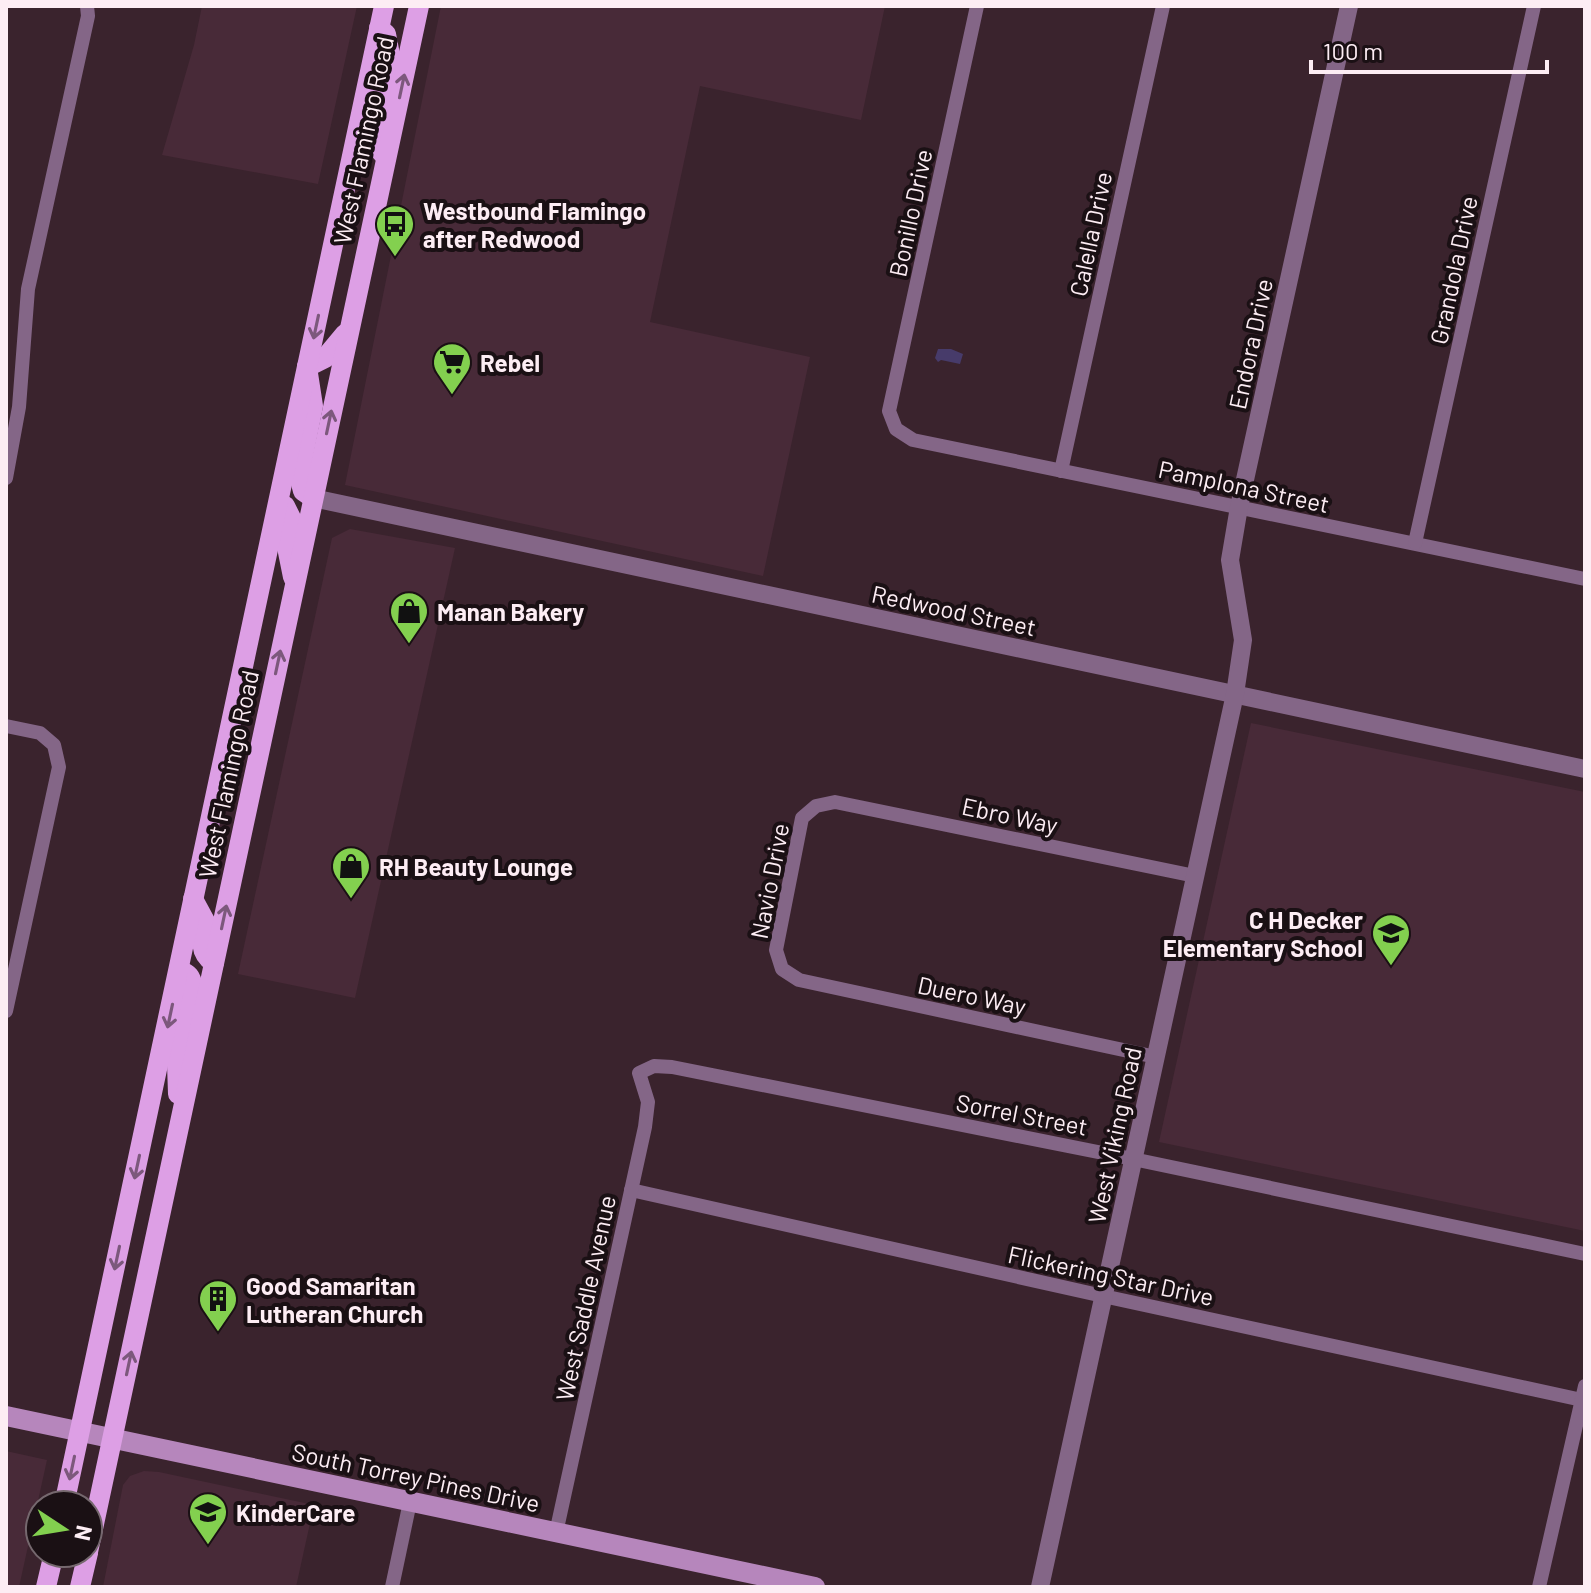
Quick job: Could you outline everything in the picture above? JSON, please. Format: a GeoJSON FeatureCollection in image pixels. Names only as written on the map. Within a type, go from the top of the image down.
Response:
{"type":"FeatureCollection","features":[{"type":"Feature","properties":{"kind":"main road","name":"West Flamingo Road"},"geometry":{"type":"LineString","coordinates":[[68,1489],[384,6]]}},
{"type":"Feature","properties":{"kind":"main road","name":"West Flamingo Road"},"geometry":{"type":"LineString","coordinates":[[102,1489],[384,168],[412,10]]}},
{"type":"Feature","properties":{"kind":"main road"},"geometry":{"type":"LineString","coordinates":[[379,28],[386,34],[390,55],[378,119],[384,168]]}},
{"type":"Feature","properties":{"kind":"main road"},"geometry":{"type":"LineString","coordinates":[[331,251],[365,257]]}},
{"type":"Feature","properties":{"kind":"main road"},"geometry":{"type":"LineString","coordinates":[[313,498],[303,491],[299,476],[313,406],[307,367],[325,358],[349,328]]}},
{"type":"Feature","properties":{"kind":"main road"},"geometry":{"type":"LineString","coordinates":[[279,503],[285,506],[291,518],[287,547],[294,585]]}},
{"type":"Feature","properties":{"kind":"main road"},"geometry":{"type":"LineString","coordinates":[[250,638],[286,624]]}},
{"type":"Feature","properties":{"kind":"main road"},"geometry":{"type":"LineString","coordinates":[[193,899],[206,923],[201,942],[203,952],[214,963]]}},
{"type":"Feature","properties":{"kind":"main road"},"geometry":{"type":"LineString","coordinates":[[179,970],[191,977],[193,987],[177,1064],[180,1122]]}},
{"type":"Feature","properties":{"kind":"main road","name":"South Torrey Pines Drive"},"geometry":{"type":"LineString","coordinates":[[6,1416],[815,1587]]}},
{"type":"Feature","properties":{"kind":"street"},"geometry":{"type":"LineString","coordinates":[[6,478],[19,407],[28,289],[88,16],[87,6]]}},
{"type":"Feature","properties":{"kind":"street","name":"Bonillo Drive"},"geometry":{"type":"LineString","coordinates":[[896,429],[889,411],[977,6]]}},
{"type":"Feature","properties":{"kind":"street","name":"Calella Drive"},"geometry":{"type":"LineString","coordinates":[[1061,471],[1163,6]]}},
{"type":"Feature","properties":{"kind":"street","name":"Endora Drive"},"geometry":{"type":"LineString","coordinates":[[1235,694],[1243,640],[1230,560],[1349,6]]}},
{"type":"Feature","properties":{"kind":"street","name":"Grandola Drive"},"geometry":{"type":"LineString","coordinates":[[1415,543],[1534,6]]}},
{"type":"Feature","properties":{"kind":"street","name":"Pamplona Street"},"geometry":{"type":"LineString","coordinates":[[896,429],[913,440],[1585,579]]}},
{"type":"Feature","properties":{"kind":"street","name":"Redwood Street"},"geometry":{"type":"LineString","coordinates":[[313,498],[1585,769]]}},
{"type":"Feature","properties":{"kind":"street","name":"West Viking Road"},"geometry":{"type":"LineString","coordinates":[[1040,1587],[1235,694]]}},
{"type":"Feature","properties":{"kind":"street"},"geometry":{"type":"LineString","coordinates":[[6,726],[40,733],[54,745],[59,767],[6,1011]]}},
{"type":"Feature","properties":{"kind":"street","name":"Ebro Way"},"geometry":{"type":"LineString","coordinates":[[816,806],[835,802],[1195,876]]}},
{"type":"Feature","properties":{"kind":"street","name":"Navio Drive"},"geometry":{"type":"LineString","coordinates":[[782,969],[776,950],[802,818],[816,806]]}},
{"type":"Feature","properties":{"kind":"street","name":"Duero Way"},"geometry":{"type":"LineString","coordinates":[[782,969],[799,980],[1156,1057]]}},
{"type":"Feature","properties":{"kind":"street","name":"Sorrel Street"},"geometry":{"type":"LineString","coordinates":[[639,1073],[654,1066],[672,1067],[1585,1254]]}},
{"type":"Feature","properties":{"kind":"street","name":"West Saddle Avenue"},"geometry":{"type":"LineString","coordinates":[[556,1533],[645,1127],[648,1102],[639,1073]]}},
{"type":"Feature","properties":{"kind":"street","name":"Flickering Star Drive"},"geometry":{"type":"LineString","coordinates":[[631,1190],[1103,1296],[1583,1393]]}},
{"type":"Feature","properties":{"kind":"street"},"geometry":{"type":"LineString","coordinates":[[1539,1587],[1583,1393]]}},
{"type":"Feature","properties":{"kind":"street"},"geometry":{"type":"LineString","coordinates":[[392,1587],[410,1502]]}},
{"type":"Feature","properties":{"kind":"shaded area"},"geometry":{"type":"Polygon","coordinates":[[[202,6],[357,6],[318,184],[162,155],[202,6]]]}},
{"type":"Feature","properties":{"kind":"shaded area"},"geometry":{"type":"Polygon","coordinates":[[[441,6],[885,6],[861,120],[700,86],[650,322],[810,357],[763,576],[345,485],[441,6]]]}},
{"type":"Feature","properties":{"kind":"shaded area"},"geometry":{"type":"Polygon","coordinates":[[[938,349],[951,349],[963,354],[960,364],[938,362],[935,358],[938,349]]]}},
{"type":"Feature","properties":{"kind":"shaded area"},"geometry":{"type":"Polygon","coordinates":[[[350,529],[455,548],[355,998],[238,974],[332,538],[350,529]]]}},
{"type":"Feature","properties":{"kind":"shaded area","name":"C H Decker Elementary School"},"geometry":{"type":"Polygon","coordinates":[[[1251,723],[1585,792],[1585,1231],[1159,1142],[1251,723]]]}},
{"type":"Feature","properties":{"kind":"shaded area"},"geometry":{"type":"Polygon","coordinates":[[[6,1451],[47,1460],[41,1489],[24,1489],[24,1564],[19,1587],[6,1587],[6,1451]]]}},
{"type":"Feature","properties":{"kind":"shaded area","name":"KinderCare"},"geometry":{"type":"Polygon","coordinates":[[[144,1471],[314,1505],[296,1587],[103,1587],[123,1485],[130,1476],[144,1471]]]}},
{"type":"Feature","properties":{"kind":"place","name":"Westbound Flamingo after Redwood"},"geometry":{"type":"Point","coordinates":[395,258]}},
{"type":"Feature","properties":{"kind":"place","name":"Rebel"},"geometry":{"type":"Point","coordinates":[452,396]}},
{"type":"Feature","properties":{"kind":"place","name":"Manan Bakery"},"geometry":{"type":"Point","coordinates":[409,645]}},
{"type":"Feature","properties":{"kind":"place","name":"RH Beauty Lounge"},"geometry":{"type":"Point","coordinates":[351,900]}},
{"type":"Feature","properties":{"kind":"place","name":"C H Decker Elementary School"},"geometry":{"type":"Point","coordinates":[1391,967]}},
{"type":"Feature","properties":{"kind":"place","name":"Good Samaritan Lutheran Church"},"geometry":{"type":"Point","coordinates":[218,1333]}},
{"type":"Feature","properties":{"kind":"place","name":"KinderCare"},"geometry":{"type":"Point","coordinates":[208,1546]}}]}
